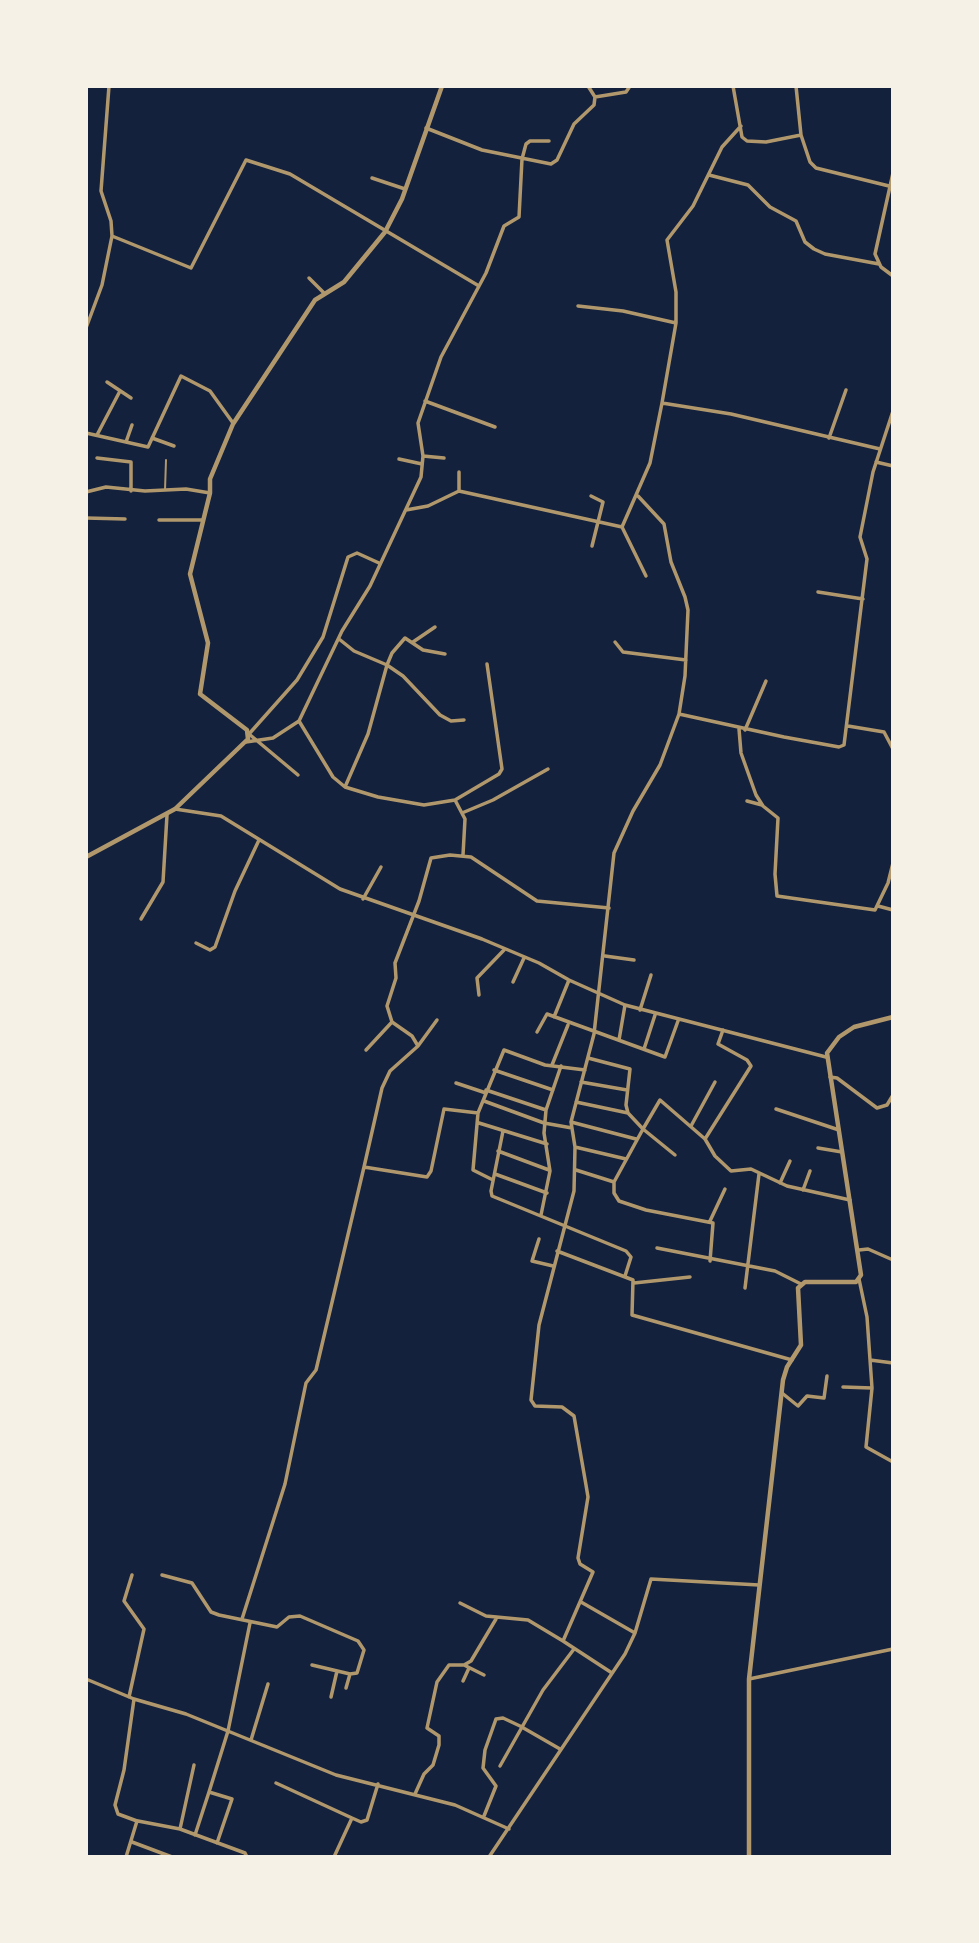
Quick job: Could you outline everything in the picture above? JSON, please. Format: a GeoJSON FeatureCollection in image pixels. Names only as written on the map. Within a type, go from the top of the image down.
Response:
{"type":"FeatureCollection","features":[{"type":"Feature","properties":{"kind":"street"},"geometry":{"type":"LineString","coordinates":[[86,328],[102,285],[112,236],[111,222],[101,191],[109,86]]}},
{"type":"Feature","properties":{"kind":"street"},"geometry":{"type":"LineString","coordinates":[[298,775],[200,694],[208,643],[190,574],[210,493],[213,469],[233,424],[315,300],[344,282],[385,232],[405,189],[426,128],[441,96],[442,86]]}},
{"type":"Feature","properties":{"kind":"street"},"geometry":{"type":"LineString","coordinates":[[426,128],[482,150],[555,163],[570,128],[594,105],[595,97],[588,86]]}},
{"type":"Feature","properties":{"kind":"street"},"geometry":{"type":"LineString","coordinates":[[595,97],[625,92],[630,86]]}},
{"type":"Feature","properties":{"kind":"street"},"geometry":{"type":"LineString","coordinates":[[733,86],[742,136],[747,141],[766,142],[801,135]]}},
{"type":"Feature","properties":{"kind":"street"},"geometry":{"type":"LineString","coordinates":[[796,86],[801,135],[810,163],[816,168],[889,186]]}},
{"type":"Feature","properties":{"kind":"street"},"geometry":{"type":"LineString","coordinates":[[622,527],[650,463],[676,323],[676,292],[666,242],[693,206],[722,147],[741,125]]}},
{"type":"Feature","properties":{"kind":"street"},"geometry":{"type":"LineString","coordinates":[[246,741],[273,738],[299,721],[380,563],[421,477],[423,456],[417,428],[440,358],[479,286],[503,226],[519,217],[522,159],[528,142],[549,141]]}},
{"type":"Feature","properties":{"kind":"street"},"geometry":{"type":"LineString","coordinates":[[112,236],[191,268],[246,160],[290,174],[479,286]]}},
{"type":"Feature","properties":{"kind":"street"},"geometry":{"type":"LineString","coordinates":[[879,264],[876,254],[893,173]]}},
{"type":"Feature","properties":{"kind":"street"},"geometry":{"type":"LineString","coordinates":[[709,175],[748,185],[770,208],[796,221],[805,242],[814,249],[825,254],[879,264],[893,276]]}},
{"type":"Feature","properties":{"kind":"street"},"geometry":{"type":"LineString","coordinates":[[372,178],[405,189]]}},
{"type":"Feature","properties":{"kind":"street"},"geometry":{"type":"LineString","coordinates":[[885,209],[893,210]]}},
{"type":"Feature","properties":{"kind":"street"},"geometry":{"type":"LineString","coordinates":[[309,278],[324,293]]}},
{"type":"Feature","properties":{"kind":"street"},"geometry":{"type":"LineString","coordinates":[[578,306],[623,311],[676,323]]}},
{"type":"Feature","properties":{"kind":"street"},"geometry":{"type":"LineString","coordinates":[[86,433],[148,447],[181,376],[209,391],[233,424]]}},
{"type":"Feature","properties":{"kind":"street"},"geometry":{"type":"LineString","coordinates":[[107,382],[131,398]]}},
{"type":"Feature","properties":{"kind":"street"},"geometry":{"type":"LineString","coordinates":[[829,438],[846,390]]}},
{"type":"Feature","properties":{"kind":"street"},"geometry":{"type":"LineString","coordinates":[[97,435],[120,391]]}},
{"type":"Feature","properties":{"kind":"street"},"geometry":{"type":"LineString","coordinates":[[425,401],[495,427]]}},
{"type":"Feature","properties":{"kind":"street"},"geometry":{"type":"LineString","coordinates":[[662,403],[731,414],[880,449]]}},
{"type":"Feature","properties":{"kind":"street"},"geometry":{"type":"LineString","coordinates":[[679,714],[739,729],[839,747],[844,745],[867,559],[860,537],[876,462],[893,411]]}},
{"type":"Feature","properties":{"kind":"street"},"geometry":{"type":"LineString","coordinates":[[126,442],[132,425]]}},
{"type":"Feature","properties":{"kind":"street"},"geometry":{"type":"LineString","coordinates":[[152,438],[174,446]]}},
{"type":"Feature","properties":{"kind":"street"},"geometry":{"type":"LineString","coordinates":[[423,456],[444,458]]}},
{"type":"Feature","properties":{"kind":"street"},"geometry":{"type":"LineString","coordinates":[[97,458],[130,461],[131,491]]}},
{"type":"Feature","properties":{"kind":"street"},"geometry":{"type":"LineString","coordinates":[[398,459],[422,464]]}},
{"type":"Feature","properties":{"kind":"street"},"geometry":{"type":"LineString","coordinates":[[876,462],[893,466]]}},
{"type":"Feature","properties":{"kind":"street"},"geometry":{"type":"LineString","coordinates":[[459,471],[459,491]]}},
{"type":"Feature","properties":{"kind":"street"},"geometry":{"type":"LineString","coordinates":[[86,492],[106,488],[131,491],[186,489],[210,493]]}},
{"type":"Feature","properties":{"kind":"street"},"geometry":{"type":"LineString","coordinates":[[406,510],[428,506],[459,491],[622,527]]}},
{"type":"Feature","properties":{"kind":"street"},"geometry":{"type":"LineString","coordinates":[[563,1641],[593,1572],[579,1561],[588,1497],[574,1416],[562,1407],[535,1406],[531,1400],[539,1325],[552,1266],[574,1191],[575,1147],[571,1122],[594,1034],[605,956],[614,853],[632,811],[660,765],[679,714],[685,660],[688,610],[671,562],[664,524],[637,495]]}},
{"type":"Feature","properties":{"kind":"street"},"geometry":{"type":"LineString","coordinates":[[591,496],[603,502],[592,546]]}},
{"type":"Feature","properties":{"kind":"street"},"geometry":{"type":"LineString","coordinates":[[86,518],[125,519]]}},
{"type":"Feature","properties":{"kind":"street"},"geometry":{"type":"LineString","coordinates":[[159,520],[203,520]]}},
{"type":"Feature","properties":{"kind":"street"},"geometry":{"type":"LineString","coordinates":[[622,527],[646,576]]}},
{"type":"Feature","properties":{"kind":"street"},"geometry":{"type":"LineString","coordinates":[[86,857],[167,815],[246,741],[249,734],[297,680],[323,637],[348,557],[357,553],[380,563]]}},
{"type":"Feature","properties":{"kind":"street"},"geometry":{"type":"LineString","coordinates":[[818,592],[863,599]]}},
{"type":"Feature","properties":{"kind":"street"},"geometry":{"type":"LineString","coordinates":[[413,642],[435,627]]}},
{"type":"Feature","properties":{"kind":"street"},"geometry":{"type":"LineString","coordinates":[[339,639],[354,651],[387,665],[403,676],[440,715],[451,721],[464,720]]}},
{"type":"Feature","properties":{"kind":"street"},"geometry":{"type":"LineString","coordinates":[[345,788],[368,734],[387,665],[402,640],[413,642],[423,650],[445,654]]}},
{"type":"Feature","properties":{"kind":"street"},"geometry":{"type":"LineString","coordinates":[[615,642],[623,652],[685,660]]}},
{"type":"Feature","properties":{"kind":"street"},"geometry":{"type":"LineString","coordinates":[[299,721],[333,777],[345,788],[424,805],[455,800],[499,774],[502,769],[487,664]]}},
{"type":"Feature","properties":{"kind":"street"},"geometry":{"type":"LineString","coordinates":[[745,730],[766,681]]}},
{"type":"Feature","properties":{"kind":"street"},"geometry":{"type":"LineString","coordinates":[[848,726],[892,731]]}},
{"type":"Feature","properties":{"kind":"street"},"geometry":{"type":"LineString","coordinates":[[739,729],[741,753],[762,805]]}},
{"type":"Feature","properties":{"kind":"street"},"geometry":{"type":"LineString","coordinates":[[884,732],[893,749]]}},
{"type":"Feature","properties":{"kind":"street"},"geometry":{"type":"LineString","coordinates":[[462,813],[493,800],[548,769]]}},
{"type":"Feature","properties":{"kind":"street"},"geometry":{"type":"LineString","coordinates":[[455,800],[466,828],[463,855]]}},
{"type":"Feature","properties":{"kind":"street"},"geometry":{"type":"LineString","coordinates":[[747,801],[775,812],[780,825],[775,874],[777,896],[871,910],[878,906],[893,863]]}},
{"type":"Feature","properties":{"kind":"street"},"geometry":{"type":"LineString","coordinates":[[175,809],[220,816],[285,858],[363,899],[443,924],[625,1005],[826,1058]]}},
{"type":"Feature","properties":{"kind":"street"},"geometry":{"type":"LineString","coordinates":[[141,919],[163,882],[167,815]]}},
{"type":"Feature","properties":{"kind":"street"},"geometry":{"type":"LineString","coordinates":[[195,943],[210,950],[215,947],[235,891],[259,840]]}},
{"type":"Feature","properties":{"kind":"street"},"geometry":{"type":"LineString","coordinates":[[418,1046],[412,1036],[392,1022],[387,1006],[396,978],[395,964],[430,858],[463,855],[478,861],[537,901],[609,908]]}},
{"type":"Feature","properties":{"kind":"street"},"geometry":{"type":"LineString","coordinates":[[363,899],[381,867]]}},
{"type":"Feature","properties":{"kind":"street"},"geometry":{"type":"LineString","coordinates":[[878,906],[893,910]]}},
{"type":"Feature","properties":{"kind":"street"},"geometry":{"type":"LineString","coordinates":[[479,995],[477,978],[504,950]]}},
{"type":"Feature","properties":{"kind":"street"},"geometry":{"type":"LineString","coordinates":[[605,956],[634,960]]}},
{"type":"Feature","properties":{"kind":"street"},"geometry":{"type":"LineString","coordinates":[[513,982],[524,958]]}},
{"type":"Feature","properties":{"kind":"street"},"geometry":{"type":"LineString","coordinates":[[640,1010],[651,975]]}},
{"type":"Feature","properties":{"kind":"street"},"geometry":{"type":"LineString","coordinates":[[554,1017],[569,980]]}},
{"type":"Feature","properties":{"kind":"street"},"geometry":{"type":"LineString","coordinates":[[619,1040],[625,1005]]}},
{"type":"Feature","properties":{"kind":"street"},"geometry":{"type":"LineString","coordinates":[[537,1032],[544,1015],[663,1057],[667,1056],[678,1021]]}},
{"type":"Feature","properties":{"kind":"street"},"geometry":{"type":"LineString","coordinates":[[644,1049],[655,1015]]}},
{"type":"Feature","properties":{"kind":"street"},"geometry":{"type":"LineString","coordinates":[[893,1017],[863,1023],[846,1032],[833,1043],[826,1058],[862,1269],[859,1279],[865,1295],[872,1388],[866,1447],[893,1462]]}},
{"type":"Feature","properties":{"kind":"street"},"geometry":{"type":"LineString","coordinates":[[242,1619],[285,1484],[306,1383],[316,1370],[382,1088],[390,1071],[418,1046],[437,1020]]}},
{"type":"Feature","properties":{"kind":"street"},"geometry":{"type":"LineString","coordinates":[[366,1050],[392,1022]]}},
{"type":"Feature","properties":{"kind":"street"},"geometry":{"type":"LineString","coordinates":[[552,1065],[569,1024]]}},
{"type":"Feature","properties":{"kind":"street"},"geometry":{"type":"LineString","coordinates":[[705,1139],[751,1069],[749,1061],[718,1044],[723,1030]]}},
{"type":"Feature","properties":{"kind":"street"},"geometry":{"type":"LineString","coordinates":[[493,1180],[473,1170],[478,1113],[504,1051],[552,1065],[585,1070]]}},
{"type":"Feature","properties":{"kind":"street"},"geometry":{"type":"LineString","coordinates":[[588,1058],[630,1069],[628,1113]]}},
{"type":"Feature","properties":{"kind":"street"},"geometry":{"type":"LineString","coordinates":[[541,1215],[550,1171],[544,1123],[561,1066]]}},
{"type":"Feature","properties":{"kind":"street"},"geometry":{"type":"LineString","coordinates":[[494,1070],[553,1090]]}},
{"type":"Feature","properties":{"kind":"street"},"geometry":{"type":"LineString","coordinates":[[830,1077],[837,1078],[877,1108],[883,1108],[893,1095]]}},
{"type":"Feature","properties":{"kind":"street"},"geometry":{"type":"LineString","coordinates":[[581,1082],[628,1090]]}},
{"type":"Feature","properties":{"kind":"street"},"geometry":{"type":"LineString","coordinates":[[691,1126],[715,1082]]}},
{"type":"Feature","properties":{"kind":"street"},"geometry":{"type":"LineString","coordinates":[[456,1083],[546,1110]]}},
{"type":"Feature","properties":{"kind":"street"},"geometry":{"type":"LineString","coordinates":[[710,1261],[715,1227],[710,1221],[646,1210],[620,1201],[614,1193],[614,1182],[660,1100],[705,1139],[715,1156],[731,1171],[751,1169],[780,1183],[850,1200]]}},
{"type":"Feature","properties":{"kind":"street"},"geometry":{"type":"LineString","coordinates":[[483,1101],[544,1123],[572,1128]]}},
{"type":"Feature","properties":{"kind":"street"},"geometry":{"type":"LineString","coordinates":[[576,1102],[628,1113],[675,1155]]}},
{"type":"Feature","properties":{"kind":"street"},"geometry":{"type":"LineString","coordinates":[[363,1167],[426,1177],[431,1171],[444,1109],[478,1113]]}},
{"type":"Feature","properties":{"kind":"street"},"geometry":{"type":"LineString","coordinates":[[776,1109],[839,1130]]}},
{"type":"Feature","properties":{"kind":"street"},"geometry":{"type":"LineString","coordinates":[[571,1122],[636,1139]]}},
{"type":"Feature","properties":{"kind":"street"},"geometry":{"type":"LineString","coordinates":[[479,1123],[547,1144]]}},
{"type":"Feature","properties":{"kind":"street"},"geometry":{"type":"LineString","coordinates":[[503,1131],[492,1196],[629,1254],[625,1277]]}},
{"type":"Feature","properties":{"kind":"street"},"geometry":{"type":"LineString","coordinates":[[575,1147],[626,1159]]}},
{"type":"Feature","properties":{"kind":"street"},"geometry":{"type":"LineString","coordinates":[[818,1147],[842,1152]]}},
{"type":"Feature","properties":{"kind":"street"},"geometry":{"type":"LineString","coordinates":[[498,1151],[550,1171]]}},
{"type":"Feature","properties":{"kind":"street"},"geometry":{"type":"LineString","coordinates":[[780,1183],[790,1161]]}},
{"type":"Feature","properties":{"kind":"street"},"geometry":{"type":"LineString","coordinates":[[576,1170],[614,1182]]}},
{"type":"Feature","properties":{"kind":"street"},"geometry":{"type":"LineString","coordinates":[[803,1190],[810,1171]]}},
{"type":"Feature","properties":{"kind":"street"},"geometry":{"type":"LineString","coordinates":[[495,1174],[547,1193]]}},
{"type":"Feature","properties":{"kind":"street"},"geometry":{"type":"LineString","coordinates":[[745,1289],[759,1174]]}},
{"type":"Feature","properties":{"kind":"street"},"geometry":{"type":"LineString","coordinates":[[710,1221],[725,1189]]}},
{"type":"Feature","properties":{"kind":"street"},"geometry":{"type":"LineString","coordinates":[[539,1239],[533,1261],[552,1266]]}},
{"type":"Feature","properties":{"kind":"street"},"geometry":{"type":"LineString","coordinates":[[657,1248],[710,1261],[775,1271],[801,1284],[850,1283],[859,1279]]}},
{"type":"Feature","properties":{"kind":"street"},"geometry":{"type":"LineString","coordinates":[[859,1250],[867,1250],[893,1261]]}},
{"type":"Feature","properties":{"kind":"street"},"geometry":{"type":"LineString","coordinates":[[557,1251],[634,1283],[690,1277]]}},
{"type":"Feature","properties":{"kind":"street"},"geometry":{"type":"LineString","coordinates":[[634,1283],[632,1315],[792,1360]]}},
{"type":"Feature","properties":{"kind":"street"},"geometry":{"type":"LineString","coordinates":[[749,1857],[749,1679],[785,1373],[801,1345],[798,1292],[801,1284]]}},
{"type":"Feature","properties":{"kind":"street"},"geometry":{"type":"LineString","coordinates":[[870,1360],[893,1363]]}},
{"type":"Feature","properties":{"kind":"street"},"geometry":{"type":"LineString","coordinates":[[782,1395],[798,1406],[807,1396],[823,1398],[827,1376]]}},
{"type":"Feature","properties":{"kind":"street"},"geometry":{"type":"LineString","coordinates":[[843,1387],[872,1388]]}},
{"type":"Feature","properties":{"kind":"street"},"geometry":{"type":"LineString","coordinates":[[132,1575],[124,1601],[144,1629],[131,1698],[124,1770],[115,1805],[118,1814],[137,1821],[180,1829],[245,1853],[247,1857]]}},
{"type":"Feature","properties":{"kind":"street"},"geometry":{"type":"LineString","coordinates":[[162,1575],[192,1583],[211,1612],[277,1627],[292,1616],[338,1630],[363,1648],[357,1673],[350,1674],[312,1665]]}},
{"type":"Feature","properties":{"kind":"street"},"geometry":{"type":"LineString","coordinates":[[489,1857],[612,1673],[635,1633],[651,1579],[759,1585]]}},
{"type":"Feature","properties":{"kind":"street"},"geometry":{"type":"LineString","coordinates":[[581,1602],[635,1633]]}},
{"type":"Feature","properties":{"kind":"street"},"geometry":{"type":"LineString","coordinates":[[460,1603],[496,1619],[522,1618],[612,1673]]}},
{"type":"Feature","properties":{"kind":"street"},"geometry":{"type":"LineString","coordinates":[[463,1681],[466,1666],[496,1619]]}},
{"type":"Feature","properties":{"kind":"street"},"geometry":{"type":"LineString","coordinates":[[195,1835],[228,1731],[250,1623]]}},
{"type":"Feature","properties":{"kind":"street"},"geometry":{"type":"LineString","coordinates":[[499,1766],[520,1726],[575,1649]]}},
{"type":"Feature","properties":{"kind":"street"},"geometry":{"type":"LineString","coordinates":[[749,1679],[893,1650]]}},
{"type":"Feature","properties":{"kind":"street"},"geometry":{"type":"LineString","coordinates":[[415,1794],[424,1774],[433,1765],[439,1745],[439,1736],[429,1732],[427,1725],[438,1682],[449,1665],[466,1666],[484,1675]]}},
{"type":"Feature","properties":{"kind":"street"},"geometry":{"type":"LineString","coordinates":[[331,1697],[337,1671]]}},
{"type":"Feature","properties":{"kind":"street"},"geometry":{"type":"LineString","coordinates":[[346,1688],[350,1674]]}},
{"type":"Feature","properties":{"kind":"street"},"geometry":{"type":"LineString","coordinates":[[86,1679],[131,1698],[159,1704],[336,1775],[415,1794],[484,1816],[509,1829]]}},
{"type":"Feature","properties":{"kind":"street"},"geometry":{"type":"LineString","coordinates":[[251,1741],[268,1684]]}},
{"type":"Feature","properties":{"kind":"street"},"geometry":{"type":"LineString","coordinates":[[484,1816],[496,1788],[484,1768],[485,1750],[496,1719],[503,1718],[560,1749]]}},
{"type":"Feature","properties":{"kind":"street"},"geometry":{"type":"LineString","coordinates":[[180,1829],[194,1765]]}},
{"type":"Feature","properties":{"kind":"street"},"geometry":{"type":"LineString","coordinates":[[276,1783],[361,1822],[367,1820],[378,1784]]}},
{"type":"Feature","properties":{"kind":"street"},"geometry":{"type":"LineString","coordinates":[[209,1792],[232,1799],[217,1843]]}},
{"type":"Feature","properties":{"kind":"street"},"geometry":{"type":"LineString","coordinates":[[334,1857],[352,1818]]}},
{"type":"Feature","properties":{"kind":"street"},"geometry":{"type":"LineString","coordinates":[[126,1857],[137,1821]]}},
{"type":"Feature","properties":{"kind":"street"},"geometry":{"type":"LineString","coordinates":[[132,1842],[172,1857]]}},
{"type":"Feature","properties":{"kind":"lane"},"geometry":{"type":"LineString","coordinates":[[165,491],[166,460]]}}]}
